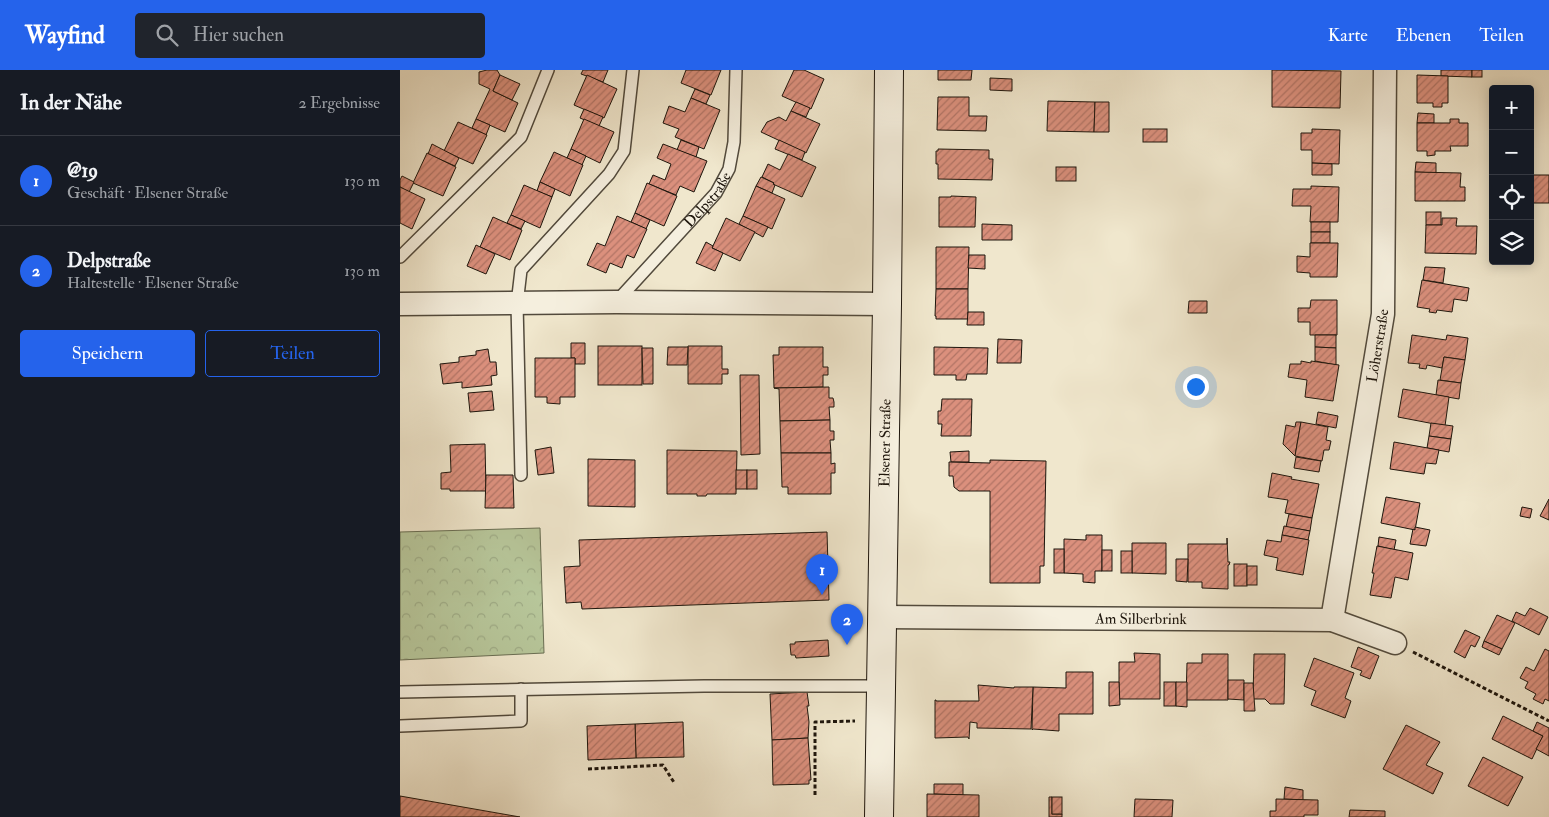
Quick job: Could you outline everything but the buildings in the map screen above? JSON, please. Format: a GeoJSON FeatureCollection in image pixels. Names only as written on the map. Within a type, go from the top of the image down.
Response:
{"type":"FeatureCollection","features":[{"type":"Feature","properties":{"kind":"street","name":"Elsener Straße"},"geometry":{"type":"LineString","coordinates":[[879,817],[889,70]]}},
{"type":"Feature","properties":{"kind":"street","name":"Löherstraße"},"geometry":{"type":"LineString","coordinates":[[1332,620],[1383,314],[1385,70]]}},
{"type":"Feature","properties":{"kind":"street"},"geometry":{"type":"LineString","coordinates":[[400,304],[616,302],[887,304]]}},
{"type":"Feature","properties":{"kind":"street","name":"Am Silberbrink"},"geometry":{"type":"LineString","coordinates":[[882,617],[1332,620],[1395,643]]}},
{"type":"Feature","properties":{"kind":"lane"},"geometry":{"type":"LineString","coordinates":[[400,257],[521,136],[548,70]]}},
{"type":"Feature","properties":{"kind":"lane"},"geometry":{"type":"LineString","coordinates":[[521,475],[517,304],[521,270],[609,174],[624,151],[633,70]]}},
{"type":"Feature","properties":{"kind":"lane","name":"Delpstraße"},"geometry":{"type":"LineString","coordinates":[[616,302],[716,193],[729,169],[734,142],[736,70]]}},
{"type":"Feature","properties":{"kind":"lane"},"geometry":{"type":"LineString","coordinates":[[400,692],[704,686],[882,686]]}},
{"type":"Feature","properties":{"kind":"lane"},"geometry":{"type":"LineString","coordinates":[[400,726],[521,721],[521,689]]}},
{"type":"Feature","properties":{"kind":"path"},"geometry":{"type":"LineString","coordinates":[[1395,643],[1549,721]]}},
{"type":"Feature","properties":{"kind":"path"},"geometry":{"type":"LineString","coordinates":[[815,794],[815,722],[855,721]]}},
{"type":"Feature","properties":{"kind":"path"},"geometry":{"type":"LineString","coordinates":[[588,768],[663,766],[675,784]]}},
{"type":"Feature","properties":{"kind":"green space"},"geometry":{"type":"Polygon","coordinates":[[[540,528],[544,653],[400,660],[400,532],[540,528]]]}},
{"type":"Feature","properties":{"kind":"place","name":"@19"},"geometry":{"type":"Point","coordinates":[822,595]}},
{"type":"Feature","properties":{"kind":"place","name":"Delpstraße"},"geometry":{"type":"Point","coordinates":[847,645]}}]}
